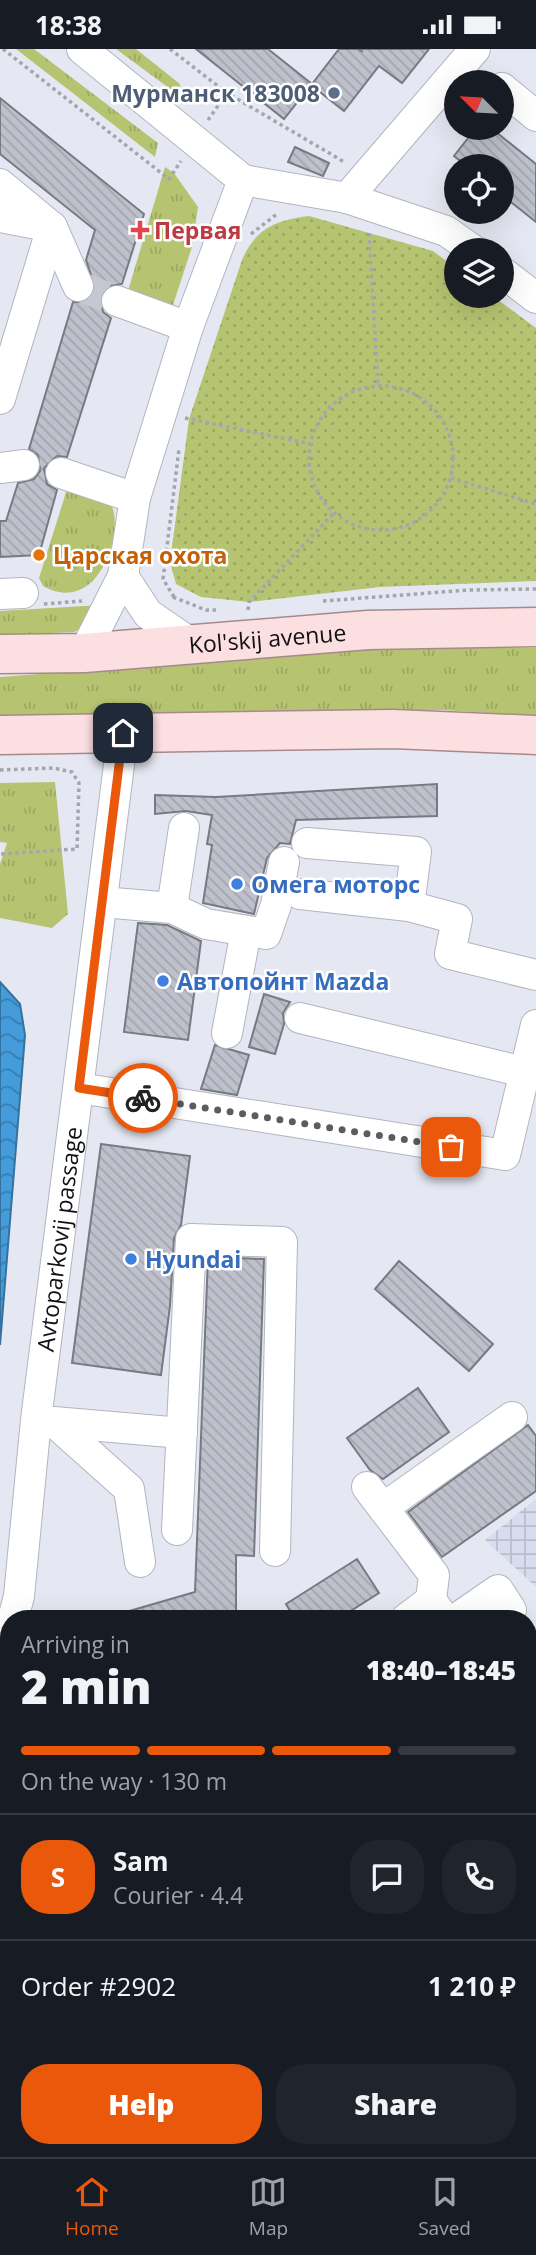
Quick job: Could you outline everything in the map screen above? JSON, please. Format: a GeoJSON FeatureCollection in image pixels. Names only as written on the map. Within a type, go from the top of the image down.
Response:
{"type":"FeatureCollection","features":[{"type":"Feature","properties":{"kind":"main road","name":"Kol'skij avenue"},"geometry":{"type":"LineString","coordinates":[[0,654],[84,653],[368,630],[536,627]]}},
{"type":"Feature","properties":{"kind":"main road"},"geometry":{"type":"LineString","coordinates":[[0,735],[393,729],[536,735]]}},
{"type":"Feature","properties":{"kind":"street"},"geometry":{"type":"LineString","coordinates":[[82,49],[243,180],[347,198],[446,231],[456,238]]}},
{"type":"Feature","properties":{"kind":"street"},"geometry":{"type":"LineString","coordinates":[[347,198],[472,54],[485,70]]}},
{"type":"Feature","properties":{"kind":"street"},"geometry":{"type":"LineString","coordinates":[[514,98],[536,116]]}},
{"type":"Feature","properties":{"kind":"street"},"geometry":{"type":"LineString","coordinates":[[84,653],[124,590],[135,498],[188,327],[243,180]]}},
{"type":"Feature","properties":{"kind":"street"},"geometry":{"type":"LineString","coordinates":[[0,184],[52,227],[78,286]]}},
{"type":"Feature","properties":{"kind":"street"},"geometry":{"type":"LineString","coordinates":[[0,217],[52,227]]}},
{"type":"Feature","properties":{"kind":"street"},"geometry":{"type":"LineString","coordinates":[[0,399],[52,227]]}},
{"type":"Feature","properties":{"kind":"street"},"geometry":{"type":"LineString","coordinates":[[514,281],[536,297]]}},
{"type":"Feature","properties":{"kind":"street"},"geometry":{"type":"LineString","coordinates":[[117,300],[188,327]]}},
{"type":"Feature","properties":{"kind":"street"},"geometry":{"type":"LineString","coordinates":[[61,473],[135,498]]}},
{"type":"Feature","properties":{"kind":"street"},"geometry":{"type":"LineString","coordinates":[[124,590],[148,614],[192,644]]}},
{"type":"Feature","properties":{"kind":"street","name":"Avtoparkovij passage"},"geometry":{"type":"LineString","coordinates":[[15,1610],[45,1421],[79,1088],[123,733]]}},
{"type":"Feature","properties":{"kind":"street"},"geometry":{"type":"LineString","coordinates":[[172,908],[184,828]]}},
{"type":"Feature","properties":{"kind":"street"},"geometry":{"type":"LineString","coordinates":[[307,843],[416,852],[408,906]]}},
{"type":"Feature","properties":{"kind":"street"},"geometry":{"type":"LineString","coordinates":[[102,902],[172,908],[206,924],[266,934],[276,905],[284,862]]}},
{"type":"Feature","properties":{"kind":"street"},"geometry":{"type":"LineString","coordinates":[[300,894],[408,906],[457,919],[450,954],[536,975]]}},
{"type":"Feature","properties":{"kind":"street"},"geometry":{"type":"LineString","coordinates":[[228,1033],[246,931]]}},
{"type":"Feature","properties":{"kind":"street"},"geometry":{"type":"LineString","coordinates":[[300,1019],[524,1072]]}},
{"type":"Feature","properties":{"kind":"street"},"geometry":{"type":"LineString","coordinates":[[79,1088],[505,1155],[536,1025]]}},
{"type":"Feature","properties":{"kind":"street"},"geometry":{"type":"LineString","coordinates":[[177,1530],[191,1239],[282,1242],[275,1551]]}},
{"type":"Feature","properties":{"kind":"street"},"geometry":{"type":"LineString","coordinates":[[438,1609],[434,1575],[375,1497],[512,1417]]}},
{"type":"Feature","properties":{"kind":"street"},"geometry":{"type":"LineString","coordinates":[[45,1421],[182,1433]]}},
{"type":"Feature","properties":{"kind":"street"},"geometry":{"type":"LineString","coordinates":[[45,1421],[130,1489],[140,1562]]}},
{"type":"Feature","properties":{"kind":"street"},"geometry":{"type":"LineString","coordinates":[[469,1610],[498,1590],[511,1610]]}},
{"type":"Feature","properties":{"kind":"path"},"geometry":{"type":"LineString","coordinates":[[3,49],[169,179],[227,93]]}},
{"type":"Feature","properties":{"kind":"path"},"geometry":{"type":"LineString","coordinates":[[170,49],[227,93],[367,175]]}},
{"type":"Feature","properties":{"kind":"path"},"geometry":{"type":"LineString","coordinates":[[378,385],[369,232],[384,210]]}},
{"type":"Feature","properties":{"kind":"path"},"geometry":{"type":"LineString","coordinates":[[243,244],[277,214]]}},
{"type":"Feature","properties":{"kind":"path"},"geometry":{"type":"LineString","coordinates":[[378,385],[394,386],[418,395],[441,416],[452,438],[451,478],[441,498],[428,513],[401,528],[361,528],[334,513],[314,486],[310,471],[312,444],[321,416],[339,398],[353,390],[378,385]]}},
{"type":"Feature","properties":{"kind":"path"},"geometry":{"type":"LineString","coordinates":[[181,431],[183,417],[312,444]]}},
{"type":"Feature","properties":{"kind":"path"},"geometry":{"type":"LineString","coordinates":[[174,597],[163,579],[180,444]]}},
{"type":"Feature","properties":{"kind":"path"},"geometry":{"type":"LineString","coordinates":[[451,478],[536,504]]}},
{"type":"Feature","properties":{"kind":"path"},"geometry":{"type":"LineString","coordinates":[[238,610],[248,610],[249,602],[334,513]]}},
{"type":"Feature","properties":{"kind":"path"},"geometry":{"type":"LineString","coordinates":[[317,602],[469,590],[536,589]]}},
{"type":"Feature","properties":{"kind":"path"},"geometry":{"type":"LineString","coordinates":[[22,597],[124,590],[174,597],[206,610],[227,610]]}},
{"type":"Feature","properties":{"kind":"path"},"geometry":{"type":"LineString","coordinates":[[0,770],[54,768],[72,772],[79,783],[77,849],[0,854]]}},
{"type":"Feature","properties":{"kind":"shaded area"},"geometry":{"type":"Polygon","coordinates":[[[536,1499],[536,1587],[485,1540],[536,1499]]]}},
{"type":"Feature","properties":{"kind":"green space"},"geometry":{"type":"Polygon","coordinates":[[[16,49],[34,49],[158,143],[155,157],[16,49]]]}},
{"type":"Feature","properties":{"kind":"green space"},"geometry":{"type":"Polygon","coordinates":[[[116,49],[136,49],[180,84],[181,97],[116,49]]]}},
{"type":"Feature","properties":{"kind":"green space"},"geometry":{"type":"Polygon","coordinates":[[[165,167],[174,173],[198,207],[192,247],[172,308],[128,291],[165,167]]]}},
{"type":"Feature","properties":{"kind":"green space"},"geometry":{"type":"Polygon","coordinates":[[[309,216],[433,251],[444,259],[444,308],[509,308],[536,328],[536,581],[380,587],[249,602],[201,597],[176,584],[170,562],[189,419],[242,260],[261,233],[268,227],[309,216]]]}},
{"type":"Feature","properties":{"kind":"green space"},"geometry":{"type":"Polygon","coordinates":[[[69,483],[96,493],[109,502],[114,512],[115,528],[112,546],[95,579],[81,589],[64,593],[43,586],[39,578],[69,483]]]}},
{"type":"Feature","properties":{"kind":"green space"},"geometry":{"type":"Polygon","coordinates":[[[102,605],[87,626],[74,632],[0,635],[0,611],[102,605]]]}},
{"type":"Feature","properties":{"kind":"green space"},"geometry":{"type":"Polygon","coordinates":[[[380,648],[536,648],[536,716],[441,710],[0,716],[0,677],[380,648]]]}},
{"type":"Feature","properties":{"kind":"green space"},"geometry":{"type":"Polygon","coordinates":[[[55,782],[68,914],[52,928],[0,918],[0,864],[7,843],[0,842],[0,783],[55,782]]]}},
{"type":"Feature","properties":{"kind":"water"},"geometry":{"type":"Polygon","coordinates":[[[0,982],[20,1004],[25,1035],[0,1345],[0,982]]]}},
{"type":"Feature","properties":{"kind":"building"},"geometry":{"type":"Polygon","coordinates":[[[196,49],[268,49],[312,84],[339,49],[429,49],[402,83],[379,66],[344,111],[311,85],[284,119],[196,49]]]}},
{"type":"Feature","properties":{"kind":"building"},"geometry":{"type":"Polygon","coordinates":[[[0,98],[144,214],[122,284],[106,287],[100,296],[103,312],[111,318],[67,457],[57,456],[44,468],[47,484],[57,490],[39,555],[0,557],[0,521],[6,521],[18,483],[34,479],[40,471],[38,455],[29,449],[73,302],[86,302],[95,287],[86,260],[95,230],[0,154],[0,98]]]}},
{"type":"Feature","properties":{"kind":"building"},"geometry":{"type":"Polygon","coordinates":[[[467,140],[506,140],[536,164],[536,222],[514,205],[514,154],[456,154],[467,140]]]}},
{"type":"Feature","properties":{"kind":"building"},"geometry":{"type":"Polygon","coordinates":[[[295,147],[329,163],[323,176],[288,162],[295,147]]]}},
{"type":"Feature","properties":{"kind":"building"},"geometry":{"type":"Polygon","coordinates":[[[437,784],[437,816],[296,820],[290,844],[280,843],[267,858],[254,914],[203,903],[212,845],[207,844],[212,815],[186,811],[155,814],[155,795],[216,797],[437,784]]]}},
{"type":"Feature","properties":{"kind":"building","name":"Автопойнт Mazda"},"geometry":{"type":"Polygon","coordinates":[[[138,923],[167,925],[201,941],[188,1040],[124,1032],[138,923]]]}},
{"type":"Feature","properties":{"kind":"building"},"geometry":{"type":"Polygon","coordinates":[[[264,994],[290,1002],[283,1013],[284,1024],[275,1054],[249,1047],[264,994]]]}},
{"type":"Feature","properties":{"kind":"building"},"geometry":{"type":"Polygon","coordinates":[[[215,1045],[249,1055],[237,1095],[201,1089],[215,1045]]]}},
{"type":"Feature","properties":{"kind":"building","name":"Hyundai"},"geometry":{"type":"Polygon","coordinates":[[[101,1144],[190,1156],[181,1225],[174,1238],[170,1306],[161,1375],[72,1363],[101,1144]]]}},
{"type":"Feature","properties":{"kind":"building"},"geometry":{"type":"Polygon","coordinates":[[[208,1257],[264,1259],[254,1556],[236,1555],[236,1610],[133,1610],[195,1592],[208,1257]]]}},
{"type":"Feature","properties":{"kind":"building"},"geometry":{"type":"Polygon","coordinates":[[[399,1261],[493,1344],[469,1371],[375,1289],[399,1261]]]}},
{"type":"Feature","properties":{"kind":"building"},"geometry":{"type":"Polygon","coordinates":[[[418,1388],[449,1432],[383,1479],[370,1470],[347,1438],[418,1388]]]}},
{"type":"Feature","properties":{"kind":"building"},"geometry":{"type":"Polygon","coordinates":[[[528,1425],[536,1436],[536,1491],[442,1557],[408,1512],[528,1425]]]}},
{"type":"Feature","properties":{"kind":"building"},"geometry":{"type":"Polygon","coordinates":[[[357,1559],[379,1593],[352,1610],[290,1610],[286,1604],[357,1559]]]}},
{"type":"Feature","properties":{"kind":"tunnel"},"geometry":{"type":"LineString","coordinates":[[78,286],[117,301]]}},
{"type":"Feature","properties":{"kind":"way so far"},"geometry":{"type":"LineString","coordinates":[[143,1098],[451,1147]]}},
{"type":"Feature","properties":{"kind":"place","name":"Мурманск 183008"},"geometry":{"type":"Point","coordinates":[334,93]}},
{"type":"Feature","properties":{"kind":"place","name":"Первая"},"geometry":{"type":"Point","coordinates":[140,230]}},
{"type":"Feature","properties":{"kind":"place","name":"Царская охота"},"geometry":{"type":"Point","coordinates":[39,555]}},
{"type":"Feature","properties":{"kind":"place","name":"Омега моторс"},"geometry":{"type":"Point","coordinates":[237,884]}},
{"type":"Feature","properties":{"kind":"place","name":"Автопойнт Mazda"},"geometry":{"type":"Point","coordinates":[163,981]}},
{"type":"Feature","properties":{"kind":"place","name":"Hyundai"},"geometry":{"type":"Point","coordinates":[131,1259]}},
{"type":"Feature","properties":{"kind":"route"},"geometry":{"type":"LineString","coordinates":[[123,733],[79,1088],[143,1098]]}}]}
